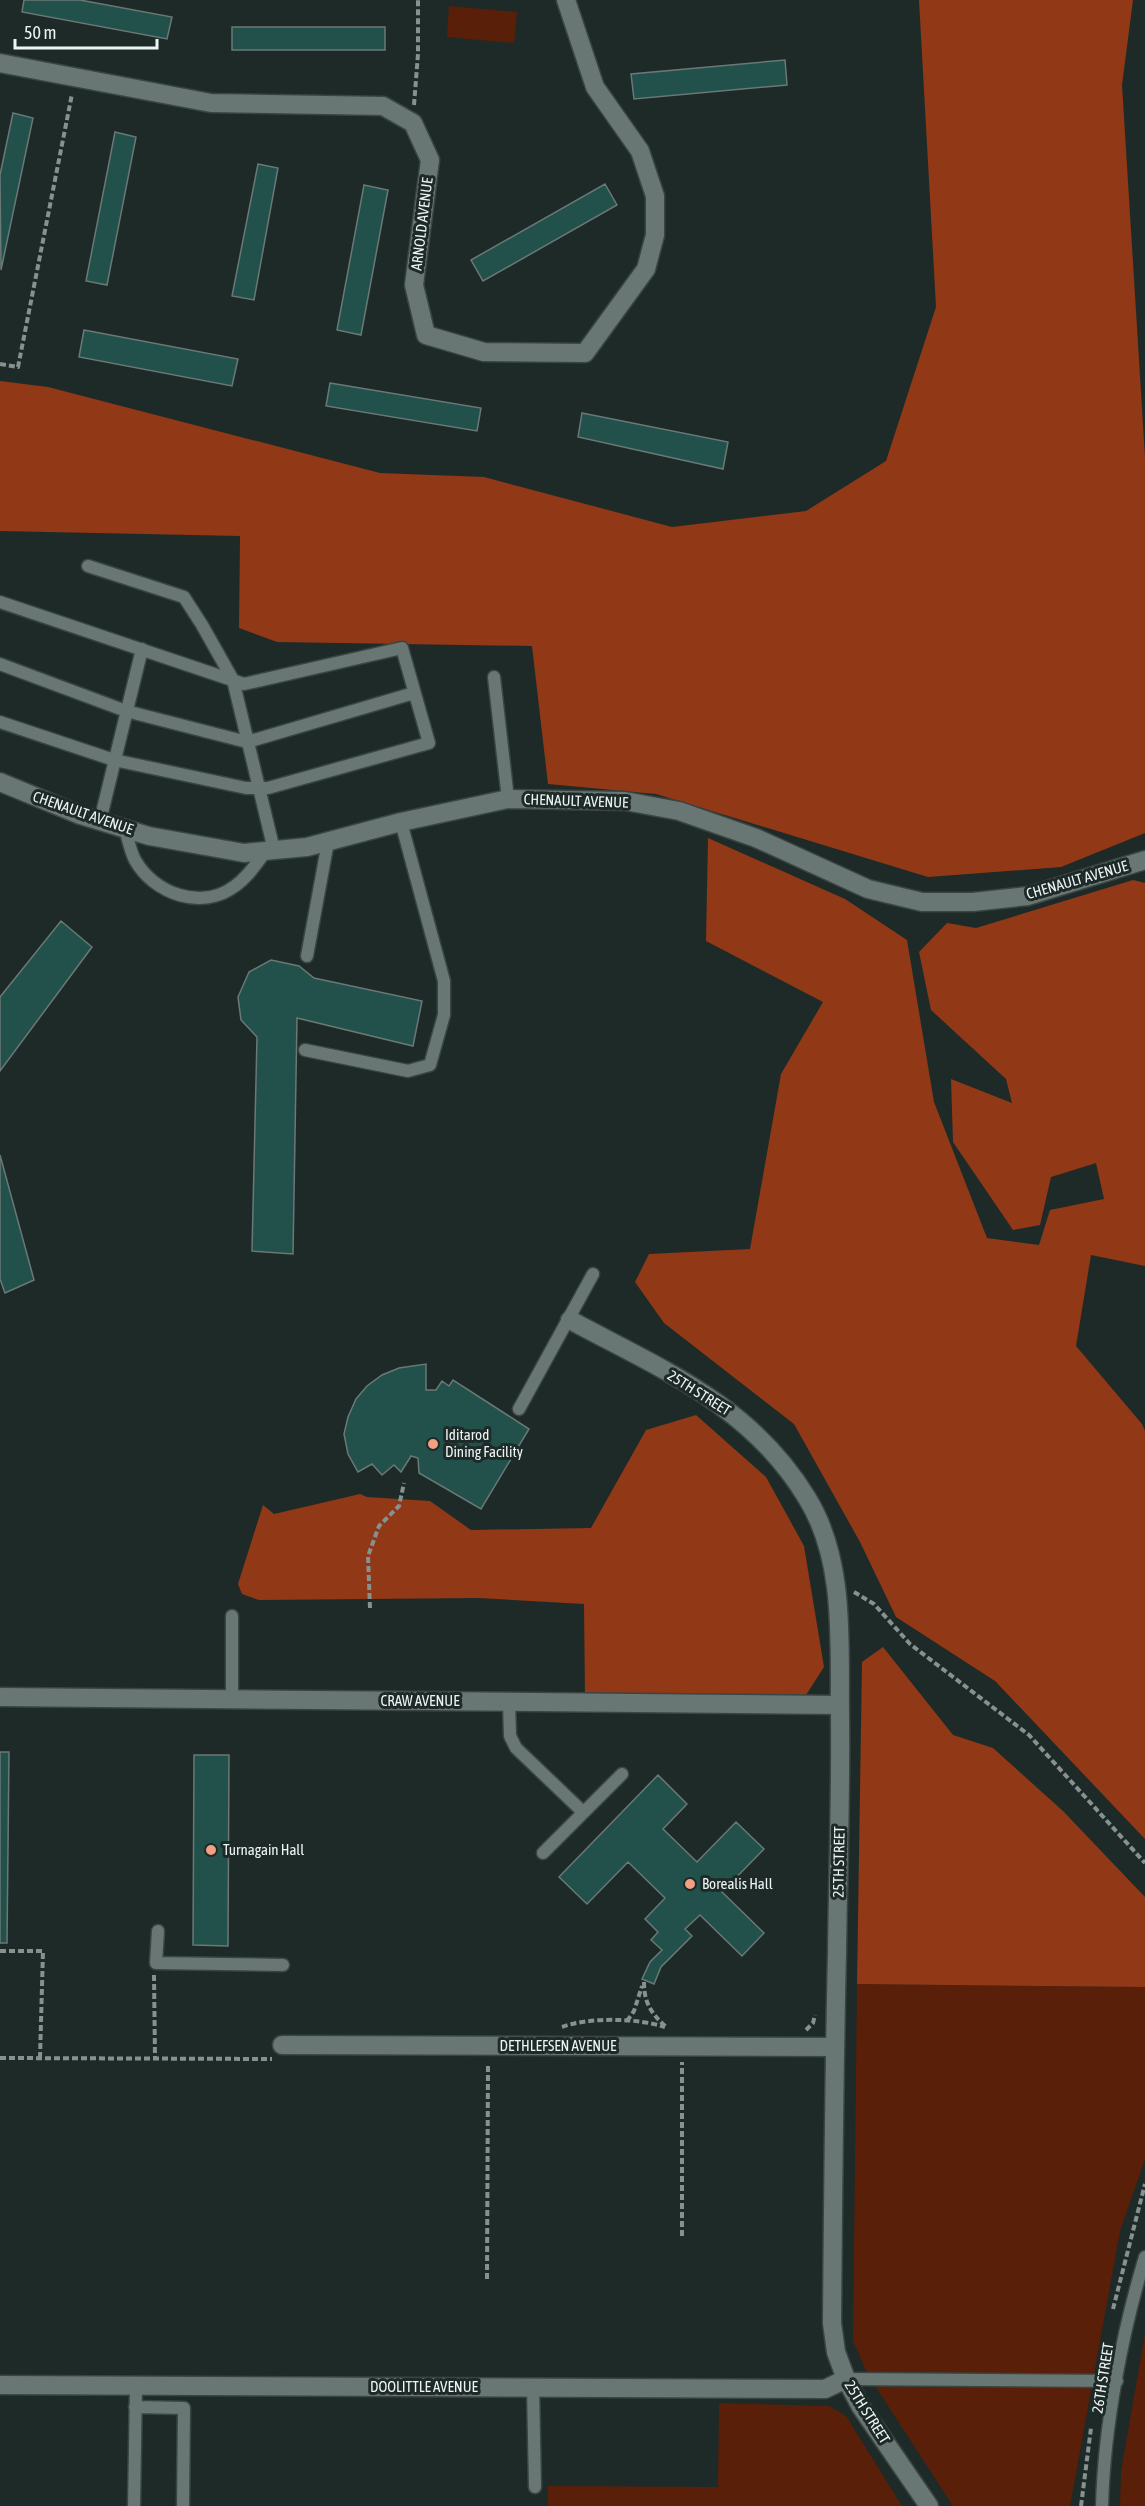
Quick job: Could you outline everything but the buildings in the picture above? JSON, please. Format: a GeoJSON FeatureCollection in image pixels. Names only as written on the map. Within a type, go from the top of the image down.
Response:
{"type":"FeatureCollection","features":[{"type":"Feature","properties":{"kind":"street","name":"ARNOLD AVENUE"},"geometry":{"type":"LineString","coordinates":[[413,123],[430,160],[414,285],[426,335],[484,352],[585,353],[646,269],[655,235],[655,196],[639,151],[595,87],[566,0]]}},
{"type":"Feature","properties":{"kind":"street"},"geometry":{"type":"LineString","coordinates":[[0,63],[211,103],[383,106],[413,123]]}},
{"type":"Feature","properties":{"kind":"street","name":"CHENAULT AVENUE"},"geometry":{"type":"LineString","coordinates":[[0,782],[100,821],[149,836],[244,853],[307,847],[401,822],[508,799],[625,801],[679,811],[756,838],[868,889],[922,902],[973,902],[1028,896],[1145,860]]}},
{"type":"Feature","properties":{"kind":"street","name":"25TH STREET"},"geometry":{"type":"LineString","coordinates":[[570,1320],[705,1393],[764,1440],[808,1500],[824,1535],[836,1590],[840,1625],[832,2323],[836,2352],[846,2379],[861,2407],[930,2506]]}},
{"type":"Feature","properties":{"kind":"street","name":"CRAW AVENUE"},"geometry":{"type":"LineString","coordinates":[[0,1697],[840,1705]]}},
{"type":"Feature","properties":{"kind":"street","name":"DETHLEFSEN AVENUE"},"geometry":{"type":"LineString","coordinates":[[282,2045],[834,2047]]}},
{"type":"Feature","properties":{"kind":"street","name":"DOOLITTLE AVENUE"},"geometry":{"type":"LineString","coordinates":[[0,2385],[825,2389],[846,2379]]}},
{"type":"Feature","properties":{"kind":"lane"},"geometry":{"type":"LineString","coordinates":[[88,566],[184,597],[233,680],[270,851],[233,888],[204,900],[174,894],[155,882],[135,860],[125,829]]}},
{"type":"Feature","properties":{"kind":"lane"},"geometry":{"type":"LineString","coordinates":[[0,602],[244,684],[402,648],[429,743],[268,788],[246,788],[114,760],[0,722]]}},
{"type":"Feature","properties":{"kind":"lane"},"geometry":{"type":"LineString","coordinates":[[100,821],[142,649]]}},
{"type":"Feature","properties":{"kind":"lane"},"geometry":{"type":"LineString","coordinates":[[0,664],[126,711],[248,742],[414,693]]}},
{"type":"Feature","properties":{"kind":"lane"},"geometry":{"type":"LineString","coordinates":[[494,677],[508,799]]}},
{"type":"Feature","properties":{"kind":"lane"},"geometry":{"type":"LineString","coordinates":[[305,1050],[408,1071],[430,1065],[444,1015],[444,981],[401,822]]}},
{"type":"Feature","properties":{"kind":"lane"},"geometry":{"type":"LineString","coordinates":[[308,956],[328,842]]}},
{"type":"Feature","properties":{"kind":"lane"},"geometry":{"type":"LineString","coordinates":[[519,1409],[570,1320],[593,1274]]}},
{"type":"Feature","properties":{"kind":"lane"},"geometry":{"type":"LineString","coordinates":[[232,1616],[232,1700]]}},
{"type":"Feature","properties":{"kind":"lane"},"geometry":{"type":"LineString","coordinates":[[509,1702],[510,1736],[516,1748],[584,1812]]}},
{"type":"Feature","properties":{"kind":"lane"},"geometry":{"type":"LineString","coordinates":[[543,1853],[622,1774]]}},
{"type":"Feature","properties":{"kind":"lane"},"geometry":{"type":"LineString","coordinates":[[158,1931],[156,1963],[283,1965]]}},
{"type":"Feature","properties":{"kind":"lane","name":"26TH STREET"},"geometry":{"type":"LineString","coordinates":[[1102,2506],[1116,2381],[1145,2257]]}},
{"type":"Feature","properties":{"kind":"lane"},"geometry":{"type":"LineString","coordinates":[[846,2379],[1116,2381]]}},
{"type":"Feature","properties":{"kind":"lane"},"geometry":{"type":"LineString","coordinates":[[134,2506],[136,2385]]}},
{"type":"Feature","properties":{"kind":"lane"},"geometry":{"type":"LineString","coordinates":[[533,2387],[535,2487]]}},
{"type":"Feature","properties":{"kind":"lane"},"geometry":{"type":"LineString","coordinates":[[135,2407],[184,2408],[183,2506]]}},
{"type":"Feature","properties":{"kind":"path"},"geometry":{"type":"LineString","coordinates":[[413,123],[418,54],[418,0]]}},
{"type":"Feature","properties":{"kind":"path"},"geometry":{"type":"LineString","coordinates":[[0,364],[18,367],[75,78]]}},
{"type":"Feature","properties":{"kind":"path"},"geometry":{"type":"LineString","coordinates":[[370,1608],[368,1556],[380,1526],[399,1506],[404,1483]]}},
{"type":"Feature","properties":{"kind":"path"},"geometry":{"type":"LineString","coordinates":[[836,1590],[858,1593],[874,1604],[910,1644],[1029,1735],[1145,1863]]}},
{"type":"Feature","properties":{"kind":"path"},"geometry":{"type":"LineString","coordinates":[[0,1951],[43,1951],[40,2058]]}},
{"type":"Feature","properties":{"kind":"path"},"geometry":{"type":"LineString","coordinates":[[155,2058],[154,1974],[156,1963]]}},
{"type":"Feature","properties":{"kind":"path"},"geometry":{"type":"LineString","coordinates":[[627,2021],[644,1982],[644,1996],[648,2008],[667,2028]]}},
{"type":"Feature","properties":{"kind":"path"},"geometry":{"type":"LineString","coordinates":[[487,2279],[488,2060]]}},
{"type":"Feature","properties":{"kind":"path"},"geometry":{"type":"LineString","coordinates":[[682,2061],[682,2236]]}},
{"type":"Feature","properties":{"kind":"shaded area"},"geometry":{"type":"Polygon","coordinates":[[[919,0],[1133,0],[1122,85],[1145,457],[1145,833],[1061,867],[928,877],[656,794],[548,784],[532,646],[277,642],[239,628],[240,536],[0,531],[0,381],[48,387],[380,473],[484,477],[672,527],[806,511],[886,461],[936,307],[919,0]]]}},
{"type":"Feature","properties":{"kind":"shaded area"},"geometry":{"type":"Polygon","coordinates":[[[449,6],[517,12],[514,43],[447,37],[449,6]]]}},
{"type":"Feature","properties":{"kind":"shaded area"},"geometry":{"type":"Polygon","coordinates":[[[708,838],[845,899],[907,940],[934,1102],[987,1238],[1039,1245],[1050,1210],[1104,1199],[1096,1163],[1051,1177],[1040,1225],[1013,1230],[953,1142],[951,1079],[1012,1103],[1006,1079],[931,1010],[919,952],[947,923],[976,928],[1133,880],[1145,883],[1145,1266],[1091,1255],[1076,1346],[1142,1424],[1145,1431],[1145,1839],[995,1681],[896,1617],[860,1542],[794,1424],[664,1323],[635,1282],[649,1254],[750,1249],[781,1074],[823,1002],[706,941],[708,838]]]}},
{"type":"Feature","properties":{"kind":"shaded area"},"geometry":{"type":"Polygon","coordinates":[[[696,1415],[766,1477],[804,1546],[824,1667],[806,1695],[585,1696],[584,1604],[478,1598],[259,1600],[242,1594],[238,1584],[263,1505],[274,1514],[360,1494],[367,1497],[430,1501],[471,1530],[591,1528],[646,1430],[696,1415]]]}},
{"type":"Feature","properties":{"kind":"shaded area"},"geometry":{"type":"Polygon","coordinates":[[[883,1647],[953,1735],[993,1748],[1063,1811],[1145,1897],[1145,1987],[857,1984],[862,1662],[883,1647]]]}},
{"type":"Feature","properties":{"kind":"shaded area"},"geometry":{"type":"Polygon","coordinates":[[[857,1984],[1145,1987],[1145,2159],[1120,2231],[1070,2506],[953,2506],[868,2375],[853,2341],[857,1984]]]}},
{"type":"Feature","properties":{"kind":"shaded area"},"geometry":{"type":"Polygon","coordinates":[[[1145,2333],[1145,2506],[1120,2506],[1121,2472],[1145,2333]]]}},
{"type":"Feature","properties":{"kind":"shaded area"},"geometry":{"type":"Polygon","coordinates":[[[719,2403],[829,2406],[846,2416],[902,2506],[548,2506],[548,2486],[718,2487],[719,2403]]]}},
{"type":"Feature","properties":{"kind":"place","name":"Iditarod Dining Facility"},"geometry":{"type":"Point","coordinates":[433,1444]}},
{"type":"Feature","properties":{"kind":"place","name":"Turnagain Hall"},"geometry":{"type":"Point","coordinates":[211,1850]}},
{"type":"Feature","properties":{"kind":"place","name":"Borealis Hall"},"geometry":{"type":"Point","coordinates":[690,1884]}}]}
